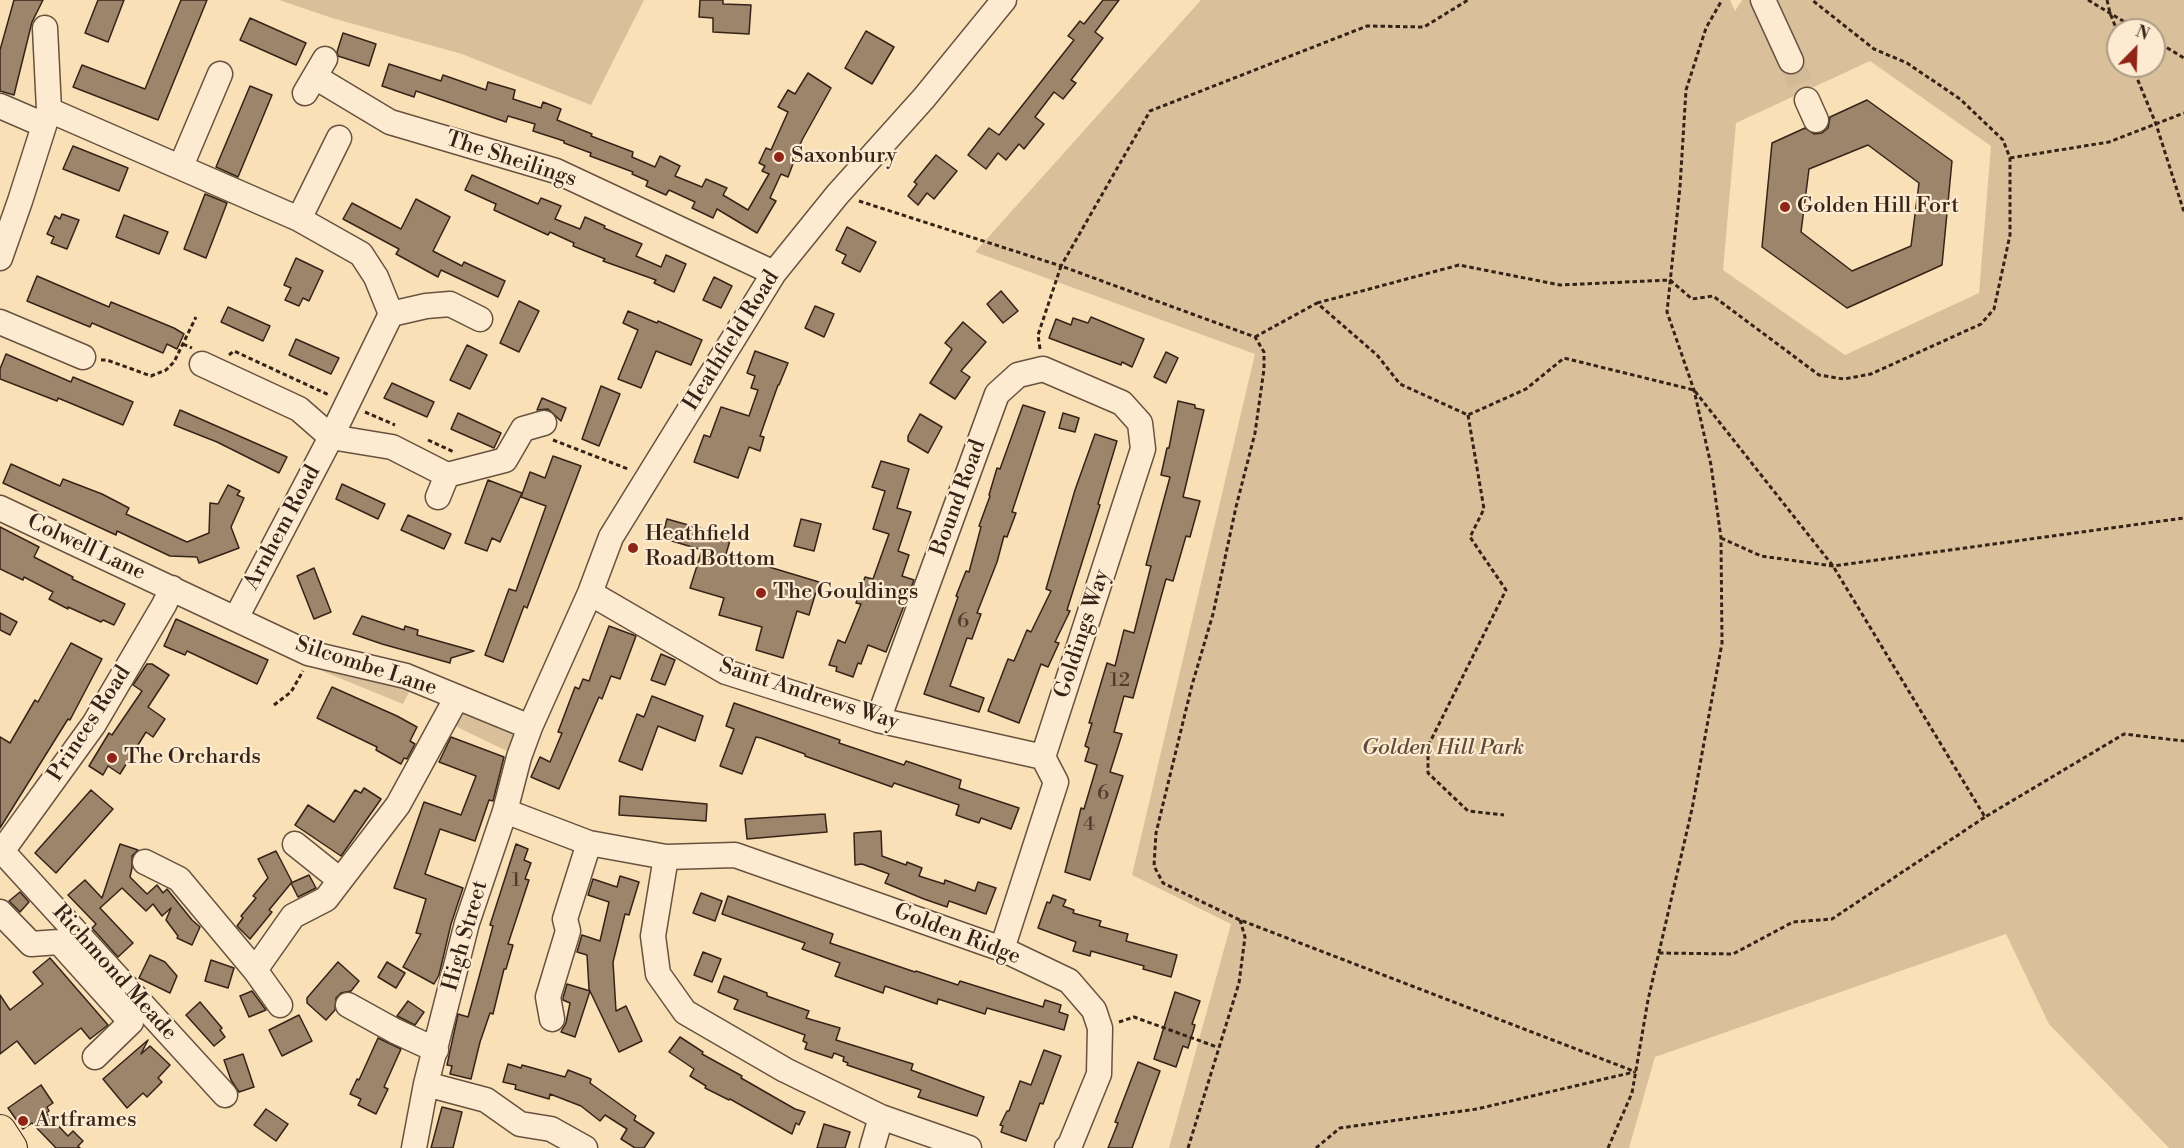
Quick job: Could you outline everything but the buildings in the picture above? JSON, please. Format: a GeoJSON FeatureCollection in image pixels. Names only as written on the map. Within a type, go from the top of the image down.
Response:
{"type":"FeatureCollection","features":[{"type":"Feature","properties":{"kind":"main road"},"geometry":{"type":"LineString","coordinates":[[0,1131],[11,1148]]}},
{"type":"Feature","properties":{"kind":"street","name":"Heathfield Road"},"geometry":{"type":"LineString","coordinates":[[530,727],[590,593],[610,537],[774,273],[837,195],[924,98],[1004,0]]}},
{"type":"Feature","properties":{"kind":"street"},"geometry":{"type":"LineString","coordinates":[[1763,0],[1791,61]]}},
{"type":"Feature","properties":{"kind":"street"},"geometry":{"type":"LineString","coordinates":[[0,258],[46,118],[45,28]]}},
{"type":"Feature","properties":{"kind":"street"},"geometry":{"type":"LineString","coordinates":[[181,166],[220,74]]}},
{"type":"Feature","properties":{"kind":"street","name":"The Sheilings"},"geometry":{"type":"LineString","coordinates":[[315,76],[390,122],[556,171],[774,273]]}},
{"type":"Feature","properties":{"kind":"street"},"geometry":{"type":"LineString","coordinates":[[0,106],[46,118],[181,166],[298,219],[361,254],[376,277],[391,314],[426,306],[450,304],[480,319]]}},
{"type":"Feature","properties":{"kind":"street"},"geometry":{"type":"LineString","coordinates":[[298,219],[339,138]]}},
{"type":"Feature","properties":{"kind":"street","name":"Arnhem Road"},"geometry":{"type":"LineString","coordinates":[[236,618],[331,437],[391,314]]}},
{"type":"Feature","properties":{"kind":"street"},"geometry":{"type":"LineString","coordinates":[[0,322],[83,357]]}},
{"type":"Feature","properties":{"kind":"street"},"geometry":{"type":"LineString","coordinates":[[200,358],[299,410],[331,437],[392,447],[442,486],[505,460],[533,426]]}},
{"type":"Feature","properties":{"kind":"street","name":"Bound Road"},"geometry":{"type":"LineString","coordinates":[[878,720],[997,394],[1018,375],[1043,369]]}},
{"type":"Feature","properties":{"kind":"street","name":"Goldings Way"},"geometry":{"type":"LineString","coordinates":[[1043,369],[1122,403],[1140,423],[1143,449],[1043,757]]}},
{"type":"Feature","properties":{"kind":"street","name":"Colwell Lane"},"geometry":{"type":"LineString","coordinates":[[0,508],[172,588]]}},
{"type":"Feature","properties":{"kind":"street","name":"Silcombe Lane"},"geometry":{"type":"LineString","coordinates":[[172,588],[312,654],[406,676],[530,727]]}},
{"type":"Feature","properties":{"kind":"street","name":"Princes Road"},"geometry":{"type":"LineString","coordinates":[[1,853],[94,724],[172,588]]}},
{"type":"Feature","properties":{"kind":"street","name":"Saint Andrews Way"},"geometry":{"type":"LineString","coordinates":[[590,593],[726,672],[878,720],[1043,757]]}},
{"type":"Feature","properties":{"kind":"street"},"geometry":{"type":"LineString","coordinates":[[255,970],[293,916],[326,899],[398,805],[457,697]]}},
{"type":"Feature","properties":{"kind":"street","name":"High Street"},"geometry":{"type":"LineString","coordinates":[[414,1148],[426,1084],[467,923],[505,811],[519,757],[530,727]]}},
{"type":"Feature","properties":{"kind":"street"},"geometry":{"type":"LineString","coordinates":[[1002,950],[1056,782],[1043,757]]}},
{"type":"Feature","properties":{"kind":"street","name":"Golden Ridge"},"geometry":{"type":"LineString","coordinates":[[505,811],[590,843],[666,857],[735,855],[1002,950],[1069,981],[1094,1010],[1100,1028],[1099,1074],[1067,1148]]}},
{"type":"Feature","properties":{"kind":"street"},"geometry":{"type":"LineString","coordinates":[[552,1019],[548,997],[568,931],[566,919],[590,843]]}},
{"type":"Feature","properties":{"kind":"street"},"geometry":{"type":"LineString","coordinates":[[295,844],[340,880]]}},
{"type":"Feature","properties":{"kind":"street","name":"Richmond Meade"},"geometry":{"type":"LineString","coordinates":[[1,853],[225,1095]]}},
{"type":"Feature","properties":{"kind":"street"},"geometry":{"type":"LineString","coordinates":[[666,857],[653,936],[654,945],[658,974],[686,1012],[785,1070],[881,1117],[969,1148]]}},
{"type":"Feature","properties":{"kind":"street"},"geometry":{"type":"LineString","coordinates":[[146,862],[179,879],[255,970],[280,1005]]}},
{"type":"Feature","properties":{"kind":"street"},"geometry":{"type":"LineString","coordinates":[[0,912],[31,944],[58,942],[131,1022],[95,1057]]}},
{"type":"Feature","properties":{"kind":"street"},"geometry":{"type":"LineString","coordinates":[[348,1005],[436,1050]]}},
{"type":"Feature","properties":{"kind":"street"},"geometry":{"type":"LineString","coordinates":[[426,1084],[486,1100],[520,1124],[551,1129],[585,1148]]}},
{"type":"Feature","properties":{"kind":"street"},"geometry":{"type":"LineString","coordinates":[[872,1148],[881,1117]]}},
{"type":"Feature","properties":{"kind":"path"},"geometry":{"type":"LineString","coordinates":[[1043,369],[1038,335],[1061,266],[1150,111],[1368,26],[1424,27],[1468,0]]}},
{"type":"Feature","properties":{"kind":"path"},"geometry":{"type":"LineString","coordinates":[[1608,1148],[1632,1093],[1648,1000],[1692,809],[1722,643],[1721,538],[1711,465],[1694,390],[1667,312],[1680,187],[1686,90],[1706,28],[1722,0]]}},
{"type":"Feature","properties":{"kind":"path"},"geometry":{"type":"LineString","coordinates":[[1255,337],[1317,303],[1459,265],[1560,285],[1671,280],[1692,299],[1713,296],[1819,375],[1844,379],[1871,374],[1981,324],[1994,309],[2010,235],[2010,158],[2003,140],[1960,99],[1907,63],[1874,49],[1812,0]]}},
{"type":"Feature","properties":{"kind":"path"},"geometry":{"type":"LineString","coordinates":[[2088,0],[2118,18]]}},
{"type":"Feature","properties":{"kind":"path"},"geometry":{"type":"LineString","coordinates":[[2107,0],[2112,18]]}},
{"type":"Feature","properties":{"kind":"path"},"geometry":{"type":"LineString","coordinates":[[2166,47],[2184,58]]}},
{"type":"Feature","properties":{"kind":"path"},"geometry":{"type":"LineString","coordinates":[[2137,78],[2156,124],[2184,212]]}},
{"type":"Feature","properties":{"kind":"path"},"geometry":{"type":"LineString","coordinates":[[2010,158],[2109,142],[2184,113]]}},
{"type":"Feature","properties":{"kind":"path"},"geometry":{"type":"LineString","coordinates":[[837,195],[1061,266],[1255,337],[1264,352],[1264,369],[1255,433],[1213,614],[1192,685],[1156,833],[1154,866],[1163,883],[1240,920],[1636,1072]]}},
{"type":"Feature","properties":{"kind":"path"},"geometry":{"type":"LineString","coordinates":[[1317,303],[1377,355],[1400,384],[1468,415],[1526,389],[1564,358],[1694,390],[1833,566],[1985,817]]}},
{"type":"Feature","properties":{"kind":"path"},"geometry":{"type":"LineString","coordinates":[[83,357],[107,360],[151,376],[166,370],[174,362],[196,317]]}},
{"type":"Feature","properties":{"kind":"path"},"geometry":{"type":"LineString","coordinates":[[183,344],[200,358]]}},
{"type":"Feature","properties":{"kind":"path"},"geometry":{"type":"LineString","coordinates":[[227,357],[234,351],[400,428]]}},
{"type":"Feature","properties":{"kind":"path"},"geometry":{"type":"LineString","coordinates":[[1468,415],[1484,509],[1470,537],[1506,590],[1428,746],[1428,773],[1468,811],[1504,815]]}},
{"type":"Feature","properties":{"kind":"path"},"geometry":{"type":"LineString","coordinates":[[533,426],[647,477]]}},
{"type":"Feature","properties":{"kind":"path"},"geometry":{"type":"LineString","coordinates":[[422,438],[454,452]]}},
{"type":"Feature","properties":{"kind":"path"},"geometry":{"type":"LineString","coordinates":[[1721,538],[1761,556],[1833,566],[2184,518]]}},
{"type":"Feature","properties":{"kind":"path"},"geometry":{"type":"LineString","coordinates":[[274,705],[291,692],[312,654]]}},
{"type":"Feature","properties":{"kind":"path"},"geometry":{"type":"LineString","coordinates":[[1659,953],[1733,954],[1793,922],[1832,919],[1985,817],[2124,734],[2184,741]]}},
{"type":"Feature","properties":{"kind":"path"},"geometry":{"type":"LineString","coordinates":[[1188,1148],[1239,983],[1245,937],[1240,920]]}},
{"type":"Feature","properties":{"kind":"path"},"geometry":{"type":"LineString","coordinates":[[1100,1028],[1134,1017],[1218,1047]]}},
{"type":"Feature","properties":{"kind":"path"},"geometry":{"type":"LineString","coordinates":[[1316,1148],[1340,1128],[1477,1109],[1636,1072]]}},
{"type":"Feature","properties":{"kind":"green space"},"geometry":{"type":"Polygon","coordinates":[[[279,0],[644,0],[591,105],[462,54],[332,18],[279,0]]]}},
{"type":"Feature","properties":{"kind":"green space","name":"Golden Hill Park"},"geometry":{"type":"Polygon","coordinates":[[[1201,0],[1730,0],[1735,11],[1742,0],[2184,0],[2184,1148],[2169,1148],[2049,1024],[2006,934],[1655,1057],[1629,1148],[1169,1148],[1231,924],[1132,875],[1255,354],[975,252],[1201,0]],[[1870,61],[1736,123],[1723,270],[1845,355],[1979,293],[1991,146],[1870,61]]]}},
{"type":"Feature","properties":{"kind":"green space"},"geometry":{"type":"Polygon","coordinates":[[[310,666],[406,688],[409,692],[403,704],[310,666]]]}},
{"type":"Feature","properties":{"kind":"green space"},"geometry":{"type":"Polygon","coordinates":[[[461,712],[510,730],[517,743],[519,757],[451,724],[461,712]]]}},
{"type":"Feature","properties":{"kind":"tunnel"},"geometry":{"type":"LineString","coordinates":[[1791,61],[1807,100]]}},
{"type":"Feature","properties":{"kind":"place","name":"Saxonbury"},"geometry":{"type":"Point","coordinates":[779,157]}},
{"type":"Feature","properties":{"kind":"place","name":"Golden Hill Fort"},"geometry":{"type":"Point","coordinates":[1785,207]}},
{"type":"Feature","properties":{"kind":"place","name":"Heathfield Road Bottom"},"geometry":{"type":"Point","coordinates":[633,548]}},
{"type":"Feature","properties":{"kind":"place","name":"The Gouldings"},"geometry":{"type":"Point","coordinates":[761,593]}},
{"type":"Feature","properties":{"kind":"place","name":"The Orchards"},"geometry":{"type":"Point","coordinates":[112,758]}},
{"type":"Feature","properties":{"kind":"place","name":"Artframes"},"geometry":{"type":"Point","coordinates":[23,1121]}}]}
